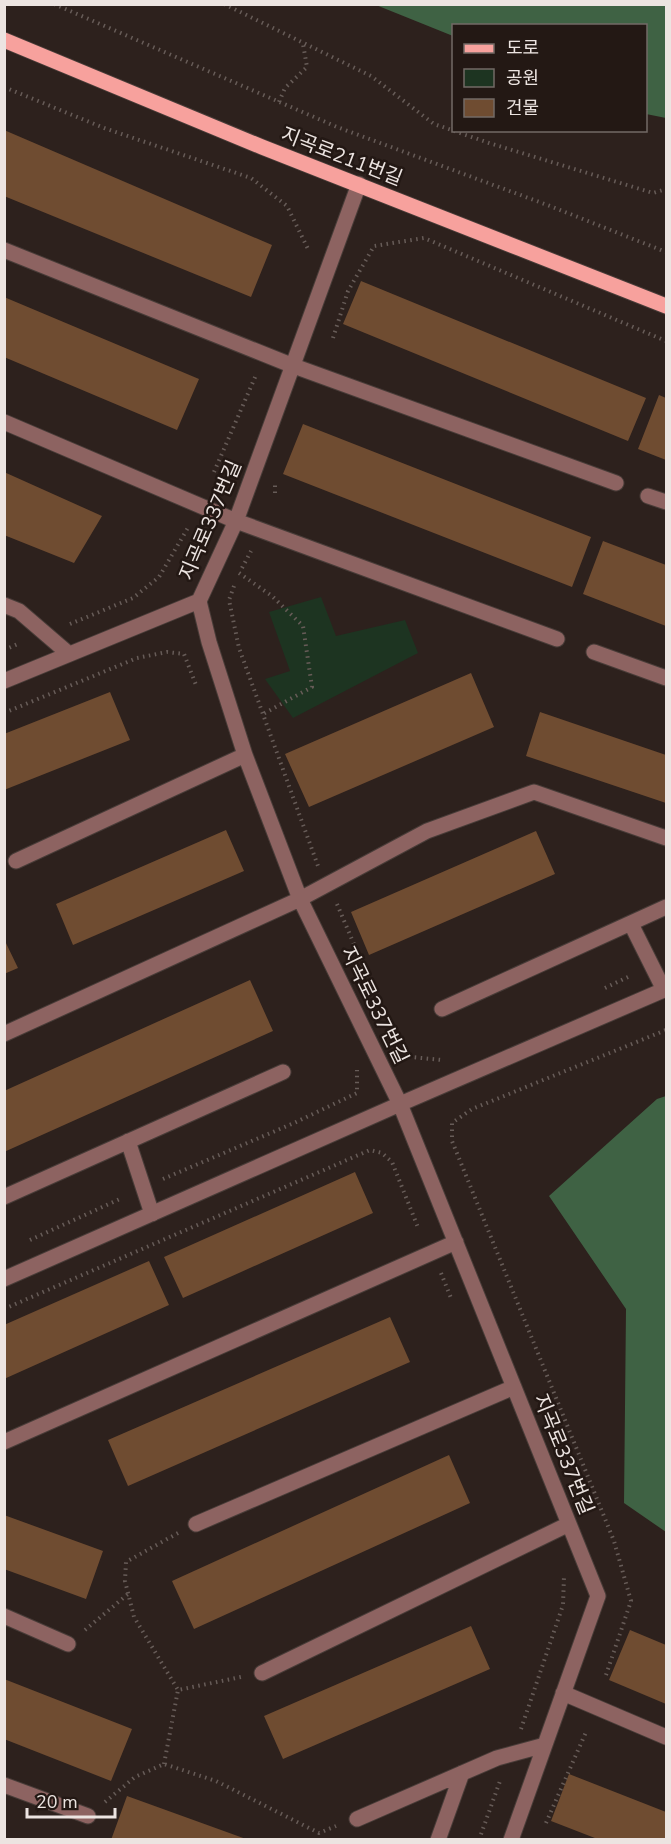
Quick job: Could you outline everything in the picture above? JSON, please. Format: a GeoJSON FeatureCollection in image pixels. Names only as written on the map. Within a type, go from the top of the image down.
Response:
{"type":"FeatureCollection","features":[{"type":"Feature","properties":{"kind":"main road","name":"지곡로211번길"},"geometry":{"type":"LineString","coordinates":[[4,40],[262,147],[666,306]]}},
{"type":"Feature","properties":{"kind":"street","name":"지곡로337번길"},"geometry":{"type":"LineString","coordinates":[[358,184],[236,521],[199,601],[209,642],[245,755],[300,898],[400,1104],[598,1596],[511,1839]]}},
{"type":"Feature","properties":{"kind":"street"},"geometry":{"type":"LineString","coordinates":[[4,250],[291,365],[616,483]]}},
{"type":"Feature","properties":{"kind":"street"},"geometry":{"type":"LineString","coordinates":[[4,422],[236,521],[557,639]]}},
{"type":"Feature","properties":{"kind":"street"},"geometry":{"type":"LineString","coordinates":[[648,496],[666,502]]}},
{"type":"Feature","properties":{"kind":"street"},"geometry":{"type":"LineString","coordinates":[[4,681],[199,601]]}},
{"type":"Feature","properties":{"kind":"street"},"geometry":{"type":"LineString","coordinates":[[4,605],[19,611],[69,654]]}},
{"type":"Feature","properties":{"kind":"street"},"geometry":{"type":"LineString","coordinates":[[594,652],[666,678]]}},
{"type":"Feature","properties":{"kind":"street"},"geometry":{"type":"LineString","coordinates":[[16,861],[245,755]]}},
{"type":"Feature","properties":{"kind":"street"},"geometry":{"type":"LineString","coordinates":[[4,1034],[300,898],[427,831],[534,792],[666,838]]}},
{"type":"Feature","properties":{"kind":"street"},"geometry":{"type":"LineString","coordinates":[[442,1009],[666,907]]}},
{"type":"Feature","properties":{"kind":"street"},"geometry":{"type":"LineString","coordinates":[[4,1279],[665,989],[631,924]]}},
{"type":"Feature","properties":{"kind":"street"},"geometry":{"type":"LineString","coordinates":[[4,1197],[283,1072]]}},
{"type":"Feature","properties":{"kind":"street"},"geometry":{"type":"LineString","coordinates":[[128,1141],[152,1214]]}},
{"type":"Feature","properties":{"kind":"street"},"geometry":{"type":"LineString","coordinates":[[4,1442],[456,1242]]}},
{"type":"Feature","properties":{"kind":"street"},"geometry":{"type":"LineString","coordinates":[[196,1524],[514,1387]]}},
{"type":"Feature","properties":{"kind":"street"},"geometry":{"type":"LineString","coordinates":[[262,1673],[569,1524]]}},
{"type":"Feature","properties":{"kind":"street"},"geometry":{"type":"LineString","coordinates":[[4,1616],[68,1644]]}},
{"type":"Feature","properties":{"kind":"street"},"geometry":{"type":"LineString","coordinates":[[563,1694],[666,1737]]}},
{"type":"Feature","properties":{"kind":"street"},"geometry":{"type":"LineString","coordinates":[[357,1819],[497,1758],[544,1745]]}},
{"type":"Feature","properties":{"kind":"street"},"geometry":{"type":"LineString","coordinates":[[438,1839],[462,1773]]}},
{"type":"Feature","properties":{"kind":"street"},"geometry":{"type":"LineString","coordinates":[[4,1785],[88,1816]]}},
{"type":"Feature","properties":{"kind":"path"},"geometry":{"type":"LineString","coordinates":[[54,4],[337,127],[550,206],[666,252]]}},
{"type":"Feature","properties":{"kind":"path"},"geometry":{"type":"LineString","coordinates":[[224,4],[370,76],[434,124],[452,130]]}},
{"type":"Feature","properties":{"kind":"path"},"geometry":{"type":"LineString","coordinates":[[279,102],[285,88],[307,67],[303,43]]}},
{"type":"Feature","properties":{"kind":"path"},"geometry":{"type":"LineString","coordinates":[[4,87],[104,129],[251,178],[287,206],[310,249],[306,260]]}},
{"type":"Feature","properties":{"kind":"path"},"geometry":{"type":"LineString","coordinates":[[457,132],[653,193],[666,189]]}},
{"type":"Feature","properties":{"kind":"path"},"geometry":{"type":"LineString","coordinates":[[333,338],[348,291],[374,246],[424,238],[666,341]]}},
{"type":"Feature","properties":{"kind":"path"},"geometry":{"type":"LineString","coordinates":[[214,472],[257,374]]}},
{"type":"Feature","properties":{"kind":"path"},"geometry":{"type":"LineString","coordinates":[[70,624],[133,598],[159,577],[189,526]]}},
{"type":"Feature","properties":{"kind":"path"},"geometry":{"type":"LineString","coordinates":[[256,543],[239,573],[229,600],[239,648],[318,868]]}},
{"type":"Feature","properties":{"kind":"path"},"geometry":{"type":"LineString","coordinates":[[239,573],[272,596],[303,626],[310,663],[312,687],[263,714]]}},
{"type":"Feature","properties":{"kind":"path"},"geometry":{"type":"LineString","coordinates":[[4,650],[20,643]]}},
{"type":"Feature","properties":{"kind":"path"},"geometry":{"type":"LineString","coordinates":[[4,713],[137,658],[167,652],[184,654],[200,694]]}},
{"type":"Feature","properties":{"kind":"path"},"geometry":{"type":"LineString","coordinates":[[606,1675],[631,1600],[623,1571],[614,1541],[452,1141],[452,1122],[472,1109],[666,1030]]}},
{"type":"Feature","properties":{"kind":"path"},"geometry":{"type":"LineString","coordinates":[[4,1309],[370,1150],[382,1152],[392,1162],[419,1230]]}},
{"type":"Feature","properties":{"kind":"path"},"geometry":{"type":"LineString","coordinates":[[26,1242],[122,1198]]}},
{"type":"Feature","properties":{"kind":"path"},"geometry":{"type":"LineString","coordinates":[[164,1764],[178,1690],[134,1617],[125,1581],[126,1562],[196,1524]]}},
{"type":"Feature","properties":{"kind":"path"},"geometry":{"type":"LineString","coordinates":[[521,1729],[563,1605],[564,1575]]}},
{"type":"Feature","properties":{"kind":"path"},"geometry":{"type":"LineString","coordinates":[[68,1644],[128,1594]]}},
{"type":"Feature","properties":{"kind":"path"},"geometry":{"type":"LineString","coordinates":[[178,1690],[262,1673]]}},
{"type":"Feature","properties":{"kind":"path"},"geometry":{"type":"LineString","coordinates":[[546,1823],[586,1732]]}},
{"type":"Feature","properties":{"kind":"path"},"geometry":{"type":"LineString","coordinates":[[88,1816],[135,1777],[164,1764],[216,1782],[318,1833],[357,1819]]}},
{"type":"Feature","properties":{"kind":"path"},"geometry":{"type":"LineString","coordinates":[[479,1839],[503,1772]]}},
{"type":"Feature","properties":{"kind":"green space"},"geometry":{"type":"Polygon","coordinates":[[[376,5],[666,5],[666,118],[647,114],[647,24],[452,24],[452,36],[376,5]]]}},
{"type":"Feature","properties":{"kind":"green space"},"geometry":{"type":"Polygon","coordinates":[[[321,597],[336,636],[405,620],[418,653],[293,718],[265,679],[290,671],[269,612],[321,597]]]}},
{"type":"Feature","properties":{"kind":"green space"},"geometry":{"type":"Polygon","coordinates":[[[666,1096],[666,1532],[624,1503],[626,1309],[549,1196],[657,1099],[666,1096]]]}},
{"type":"Feature","properties":{"kind":"building"},"geometry":{"type":"Polygon","coordinates":[[[4,130],[272,245],[251,297],[4,196],[4,130]]]}},
{"type":"Feature","properties":{"kind":"building"},"geometry":{"type":"Polygon","coordinates":[[[361,281],[646,398],[628,441],[343,324],[361,281]]]}},
{"type":"Feature","properties":{"kind":"building"},"geometry":{"type":"Polygon","coordinates":[[[4,297],[199,379],[177,430],[4,357],[4,297]]]}},
{"type":"Feature","properties":{"kind":"building"},"geometry":{"type":"Polygon","coordinates":[[[659,395],[666,398],[666,460],[638,449],[659,395]]]}},
{"type":"Feature","properties":{"kind":"building"},"geometry":{"type":"Polygon","coordinates":[[[303,424],[591,537],[572,587],[283,474],[303,424]]]}},
{"type":"Feature","properties":{"kind":"building"},"geometry":{"type":"Polygon","coordinates":[[[4,472],[102,516],[74,563],[4,535],[4,472]]]}},
{"type":"Feature","properties":{"kind":"building"},"geometry":{"type":"Polygon","coordinates":[[[603,541],[666,565],[666,626],[583,594],[603,541]]]}},
{"type":"Feature","properties":{"kind":"building"},"geometry":{"type":"Polygon","coordinates":[[[471,673],[494,727],[309,807],[285,754],[471,673]]]}},
{"type":"Feature","properties":{"kind":"building"},"geometry":{"type":"Polygon","coordinates":[[[110,692],[130,740],[4,790],[4,734],[110,692]]]}},
{"type":"Feature","properties":{"kind":"building"},"geometry":{"type":"Polygon","coordinates":[[[540,712],[666,755],[666,803],[526,756],[540,712]]]}},
{"type":"Feature","properties":{"kind":"building"},"geometry":{"type":"Polygon","coordinates":[[[226,830],[244,871],[73,945],[56,904],[226,830]]]}},
{"type":"Feature","properties":{"kind":"building"},"geometry":{"type":"Polygon","coordinates":[[[536,831],[555,874],[369,955],[351,912],[536,831]]]}},
{"type":"Feature","properties":{"kind":"building"},"geometry":{"type":"Polygon","coordinates":[[[4,939],[18,968],[4,974],[4,939]]]}},
{"type":"Feature","properties":{"kind":"building"},"geometry":{"type":"Polygon","coordinates":[[[250,980],[273,1031],[4,1152],[4,1091],[250,980]]]}},
{"type":"Feature","properties":{"kind":"building"},"geometry":{"type":"Polygon","coordinates":[[[355,1172],[373,1213],[183,1298],[164,1257],[355,1172]]]}},
{"type":"Feature","properties":{"kind":"building"},"geometry":{"type":"Polygon","coordinates":[[[149,1261],[169,1305],[4,1379],[4,1325],[149,1261]]]}},
{"type":"Feature","properties":{"kind":"building"},"geometry":{"type":"Polygon","coordinates":[[[390,1317],[410,1362],[128,1486],[108,1440],[390,1317]]]}},
{"type":"Feature","properties":{"kind":"building"},"geometry":{"type":"Polygon","coordinates":[[[449,1455],[470,1503],[194,1629],[172,1581],[449,1455]]]}},
{"type":"Feature","properties":{"kind":"building"},"geometry":{"type":"Polygon","coordinates":[[[4,1515],[103,1551],[86,1599],[4,1569],[4,1515]]]}},
{"type":"Feature","properties":{"kind":"building"},"geometry":{"type":"Polygon","coordinates":[[[471,1626],[490,1669],[283,1759],[264,1716],[471,1626]]]}},
{"type":"Feature","properties":{"kind":"building"},"geometry":{"type":"Polygon","coordinates":[[[630,1630],[666,1645],[666,1704],[609,1680],[630,1630]]]}},
{"type":"Feature","properties":{"kind":"building"},"geometry":{"type":"Polygon","coordinates":[[[4,1679],[132,1729],[111,1781],[4,1739],[4,1679]]]}},
{"type":"Feature","properties":{"kind":"building"},"geometry":{"type":"Polygon","coordinates":[[[569,1774],[666,1812],[666,1840],[600,1840],[551,1821],[569,1774]]]}},
{"type":"Feature","properties":{"kind":"building"},"geometry":{"type":"Polygon","coordinates":[[[127,1796],[246,1839],[111,1840],[127,1796]]]}}]}
